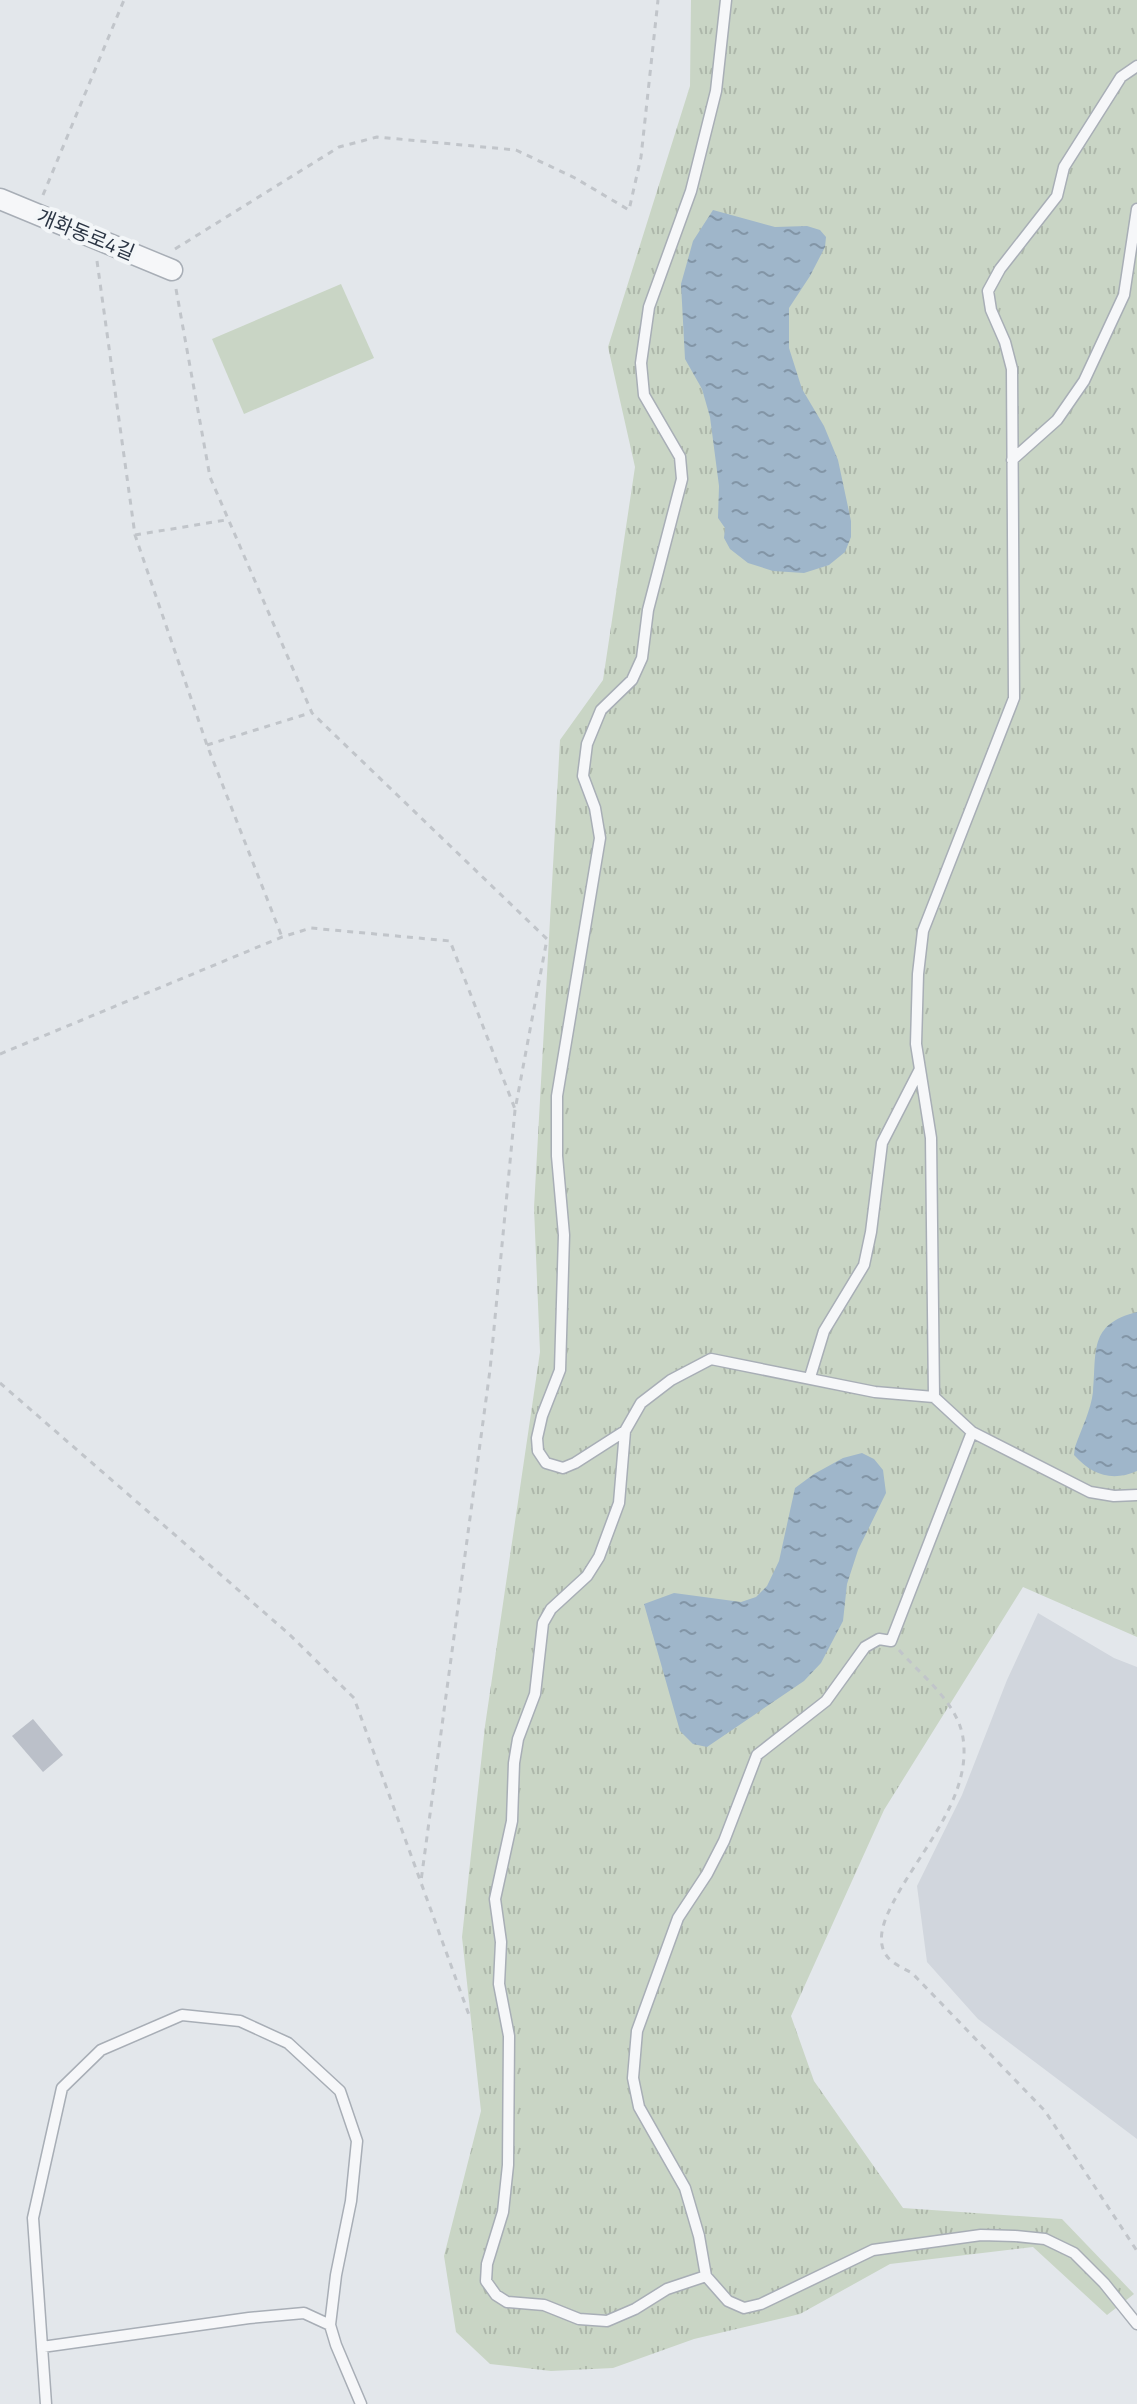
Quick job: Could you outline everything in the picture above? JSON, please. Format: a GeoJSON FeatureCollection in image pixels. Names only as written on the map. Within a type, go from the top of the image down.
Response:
{"type":"FeatureCollection","features":[{"type":"Feature","properties":{"kind":"street","name":"개화동로4길"},"geometry":{"type":"LineString","coordinates":[[0,199],[172,270]]}},
{"type":"Feature","properties":{"kind":"lane"},"geometry":{"type":"LineString","coordinates":[[625,1431],[563,1468],[546,1463],[538,1451],[537,1438],[542,1416],[560,1370],[564,1235],[557,1156],[557,1096],[600,838],[595,808],[583,776],[587,744],[601,710],[632,680],[642,658],[648,610],[682,479],[680,457],[644,395],[641,363],[649,307],[691,191],[716,91],[726,0]]}},
{"type":"Feature","properties":{"kind":"lane"},"geometry":{"type":"LineString","coordinates":[[934,1397],[931,1138],[916,1044],[918,974],[923,931],[1014,698],[1012,369],[1005,342],[991,310],[988,291],[1000,269],[1057,196],[1064,167],[1121,77],[1137,66]]}},
{"type":"Feature","properties":{"kind":"lane"},"geometry":{"type":"LineString","coordinates":[[1012,460],[1057,420],[1084,381],[1124,295],[1137,209]]}},
{"type":"Feature","properties":{"kind":"lane"},"geometry":{"type":"LineString","coordinates":[[810,1377],[824,1331],[864,1265],[882,1143],[920,1069]]}},
{"type":"Feature","properties":{"kind":"lane"},"geometry":{"type":"LineString","coordinates":[[706,2276],[667,2289],[635,2309],[607,2321],[579,2319],[544,2305],[507,2302],[496,2295],[486,2281],[487,2264],[503,2212],[508,2165],[509,2036],[499,1984],[501,1942],[495,1899],[512,1821],[514,1763],[518,1739],[535,1694],[543,1623],[551,1609],[587,1576],[599,1557],[619,1503],[625,1431],[641,1403],[671,1380],[711,1359],[875,1392],[934,1397],[972,1432],[1090,1492],[1114,1496],[1135,1494]]}},
{"type":"Feature","properties":{"kind":"lane"},"geometry":{"type":"LineString","coordinates":[[972,1432],[891,1641],[879,1639],[865,1647],[826,1701],[757,1755],[724,1841],[678,1918],[637,2031],[633,2078],[639,2107],[685,2188],[699,2236],[706,2276],[728,2301],[744,2308],[761,2304],[873,2250],[981,2235],[1030,2237],[1045,2239],[1074,2253],[1104,2283],[1137,2324]]}},
{"type":"Feature","properties":{"kind":"lane"},"geometry":{"type":"LineString","coordinates":[[46,2404],[33,2218],[62,2088],[101,2050],[182,2015],[240,2021],[288,2043],[340,2091],[357,2141],[351,2201],[336,2275],[330,2325],[361,2404]]}},
{"type":"Feature","properties":{"kind":"lane"},"geometry":{"type":"LineString","coordinates":[[42,2347],[304,2313],[330,2325]]}},
{"type":"Feature","properties":{"kind":"path"},"geometry":{"type":"LineString","coordinates":[[35,214],[124,0]]}},
{"type":"Feature","properties":{"kind":"path"},"geometry":{"type":"LineString","coordinates":[[421,1881],[490,1370],[515,1110],[547,939],[312,713],[210,477],[170,252],[339,147],[377,137],[516,150],[575,178],[629,210],[641,157],[658,0]]}},
{"type":"Feature","properties":{"kind":"path"},"geometry":{"type":"LineString","coordinates":[[94,238],[135,535],[207,745],[282,937]]}},
{"type":"Feature","properties":{"kind":"path"},"geometry":{"type":"LineString","coordinates":[[135,535],[228,520]]}},
{"type":"Feature","properties":{"kind":"path"},"geometry":{"type":"LineString","coordinates":[[207,745],[312,713]]}},
{"type":"Feature","properties":{"kind":"path"},"geometry":{"type":"LineString","coordinates":[[0,1054],[282,937],[311,928],[450,941],[515,1110]]}},
{"type":"Feature","properties":{"kind":"path"},"geometry":{"type":"LineString","coordinates":[[0,1383],[289,1634],[354,1698],[469,2015]]}},
{"type":"Feature","properties":{"kind":"path"},"geometry":{"type":"LineString","coordinates":[[891,1641],[956,1714],[963,1738],[963,1773],[941,1824],[891,1906],[883,1927],[882,1946],[890,1962],[912,1973],[1045,2111],[1137,2251]]}},
{"type":"Feature","properties":{"kind":"shaded area"},"geometry":{"type":"Polygon","coordinates":[[[1038,1613],[1114,1658],[1137,1667],[1137,2139],[978,2019],[927,1962],[917,1886],[962,1795],[1007,1680],[1038,1613]]]}},
{"type":"Feature","properties":{"kind":"green space"},"geometry":{"type":"Polygon","coordinates":[[[691,0],[1137,0],[1137,1637],[1023,1587],[884,1810],[791,2016],[814,2081],[903,2208],[1062,2219],[1134,2294],[1107,2315],[1033,2247],[890,2264],[800,2314],[694,2339],[613,2368],[551,2371],[490,2364],[456,2332],[444,2256],[481,2111],[462,1937],[485,1726],[540,1352],[534,1208],[560,740],[603,680],[635,467],[608,347],[690,86],[691,0]]]}},
{"type":"Feature","properties":{"kind":"green space"},"geometry":{"type":"Polygon","coordinates":[[[341,284],[374,358],[244,414],[212,339],[341,284]]]}},
{"type":"Feature","properties":{"kind":"water"},"geometry":{"type":"Polygon","coordinates":[[[713,210],[775,227],[807,226],[820,230],[826,237],[825,247],[810,276],[789,308],[789,348],[802,389],[824,426],[838,460],[851,521],[851,537],[845,552],[829,565],[804,573],[773,571],[748,563],[730,549],[724,538],[725,528],[718,518],[719,486],[710,417],[702,389],[685,359],[681,284],[693,241],[713,210]]]}},
{"type":"Feature","properties":{"kind":"water"},"geometry":{"type":"Polygon","coordinates":[[[1137,1312],[1137,1471],[1119,1476],[1103,1475],[1074,1455],[1075,1447],[1092,1399],[1098,1342],[1110,1324],[1137,1312]]]}},
{"type":"Feature","properties":{"kind":"water"},"geometry":{"type":"Polygon","coordinates":[[[862,1453],[874,1459],[883,1470],[886,1493],[858,1550],[847,1584],[843,1621],[821,1663],[804,1681],[707,1747],[693,1744],[680,1731],[644,1604],[674,1593],[741,1602],[756,1597],[767,1586],[779,1561],[795,1488],[843,1458],[862,1453]]]}},
{"type":"Feature","properties":{"kind":"building"},"geometry":{"type":"Polygon","coordinates":[[[33,1719],[63,1755],[43,1772],[12,1736],[33,1719]]]}}]}
